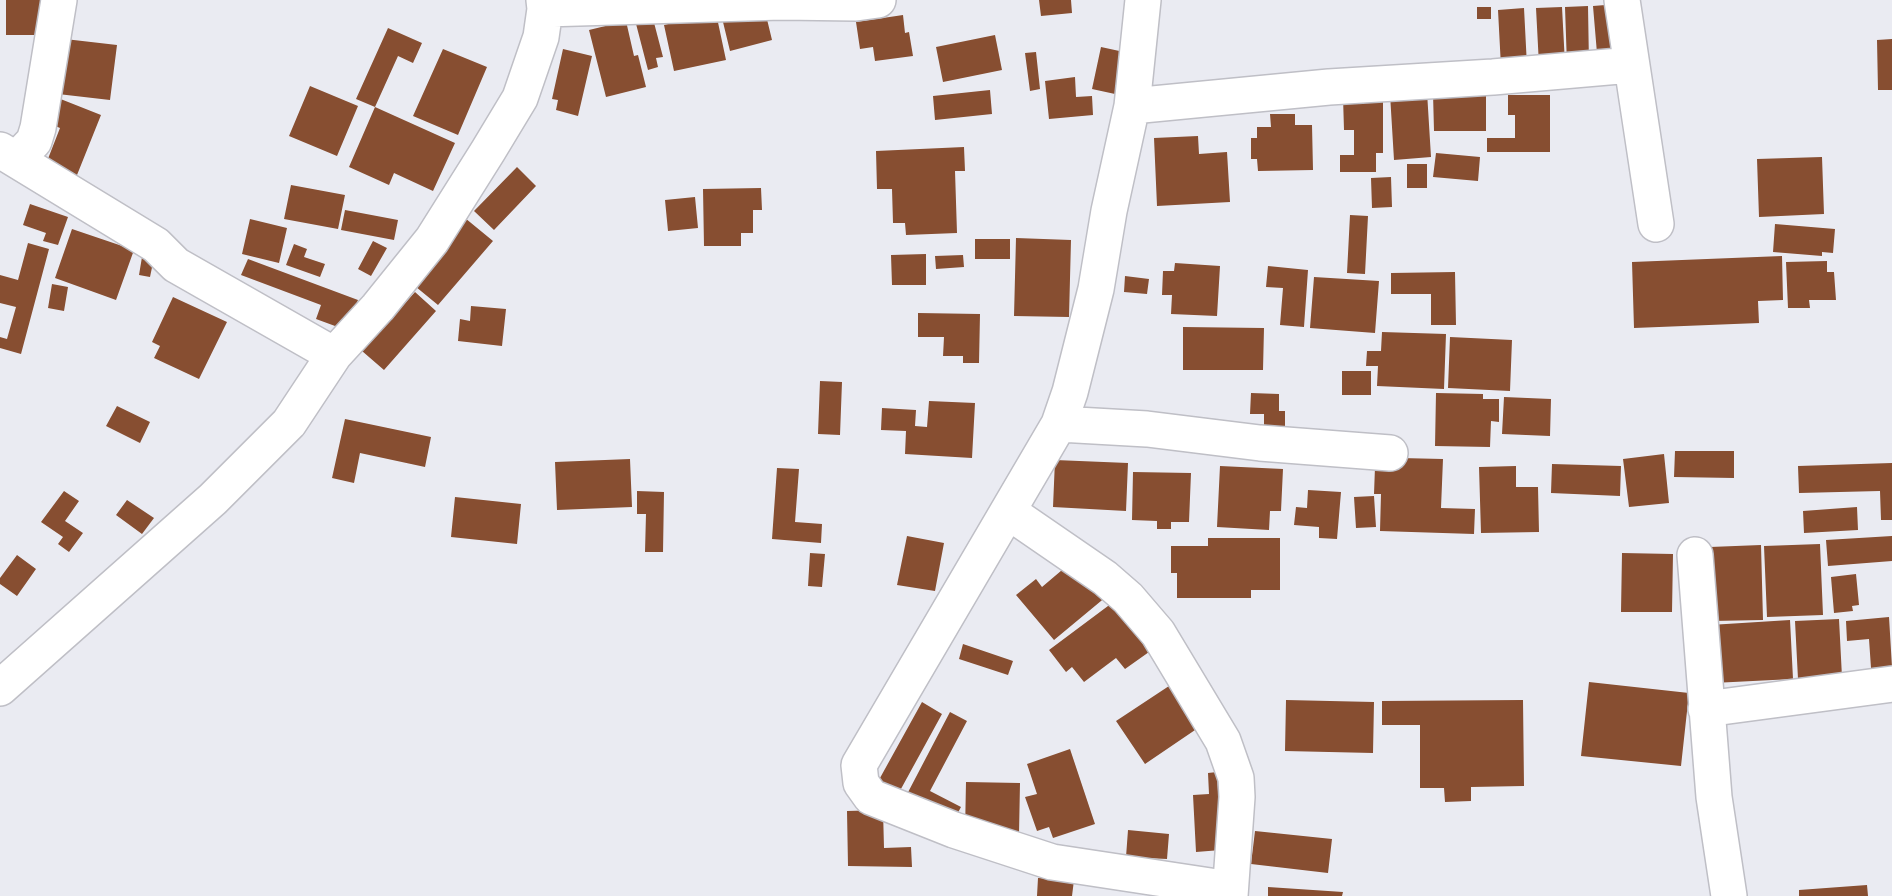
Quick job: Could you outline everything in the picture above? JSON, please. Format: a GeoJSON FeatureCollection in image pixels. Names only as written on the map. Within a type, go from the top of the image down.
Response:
{"type":"FeatureCollection","features":[{"type":"Feature","properties":{"kind":"street"},"geometry":{"type":"LineString","coordinates":[[8,154],[34,141],[59,0]]}},
{"type":"Feature","properties":{"kind":"street"},"geometry":{"type":"LineString","coordinates":[[0,688],[244,470],[289,423],[334,355],[378,307],[432,240],[488,151],[520,98],[541,37],[545,5],[856,3],[878,0]]}},
{"type":"Feature","properties":{"kind":"street"},"geometry":{"type":"LineString","coordinates":[[1009,512],[1105,578],[1128,598],[1158,634],[1223,741],[1236,778],[1237,797],[1230,893],[1052,862],[954,830],[871,797],[861,783],[859,765],[1059,424],[1070,393],[1096,289],[1109,211],[1132,106],[1143,0]]}},
{"type":"Feature","properties":{"kind":"street"},"geometry":{"type":"LineString","coordinates":[[1622,0],[1656,224]]}},
{"type":"Feature","properties":{"kind":"street"},"geometry":{"type":"LineString","coordinates":[[1132,106],[1329,87],[1631,65]]}},
{"type":"Feature","properties":{"kind":"street"},"geometry":{"type":"LineString","coordinates":[[8,154],[156,245],[176,265],[334,355]]}},
{"type":"Feature","properties":{"kind":"street"},"geometry":{"type":"LineString","coordinates":[[1059,424],[1147,429],[1260,443],[1390,453]]}},
{"type":"Feature","properties":{"kind":"street"},"geometry":{"type":"LineString","coordinates":[[1695,555],[1714,797],[1729,896]]}},
{"type":"Feature","properties":{"kind":"street"},"geometry":{"type":"LineString","coordinates":[[1706,709],[1892,684]]}},
{"type":"Feature","properties":{"kind":"building"},"geometry":{"type":"Polygon","coordinates":[[[6,0],[50,0],[43,35],[6,35],[6,0]]]}},
{"type":"Feature","properties":{"kind":"building"},"geometry":{"type":"Polygon","coordinates":[[[1039,0],[1071,0],[1072,13],[1041,16],[1039,0]]]}},
{"type":"Feature","properties":{"kind":"building"},"geometry":{"type":"Polygon","coordinates":[[[1618,4],[1623,63],[1598,65],[1593,6],[1618,4]]]}},
{"type":"Feature","properties":{"kind":"building"},"geometry":{"type":"Polygon","coordinates":[[[1588,6],[1589,65],[1567,65],[1565,7],[1588,6]]]}},
{"type":"Feature","properties":{"kind":"building"},"geometry":{"type":"Polygon","coordinates":[[[1477,7],[1491,7],[1491,19],[1477,19],[1477,7]]]}},
{"type":"Feature","properties":{"kind":"building"},"geometry":{"type":"Polygon","coordinates":[[[1562,7],[1565,64],[1539,65],[1536,8],[1562,7]]]}},
{"type":"Feature","properties":{"kind":"building"},"geometry":{"type":"Polygon","coordinates":[[[1524,8],[1527,66],[1501,67],[1498,10],[1524,8]]]}},
{"type":"Feature","properties":{"kind":"building"},"geometry":{"type":"Polygon","coordinates":[[[765,11],[772,40],[730,51],[723,22],[765,11]]]}},
{"type":"Feature","properties":{"kind":"building"},"geometry":{"type":"Polygon","coordinates":[[[716,13],[726,60],[674,71],[664,25],[716,13]]]}},
{"type":"Feature","properties":{"kind":"building"},"geometry":{"type":"Polygon","coordinates":[[[652,15],[663,57],[656,58],[658,67],[648,70],[635,20],[652,15]]]}},
{"type":"Feature","properties":{"kind":"building"},"geometry":{"type":"Polygon","coordinates":[[[903,15],[905,33],[909,32],[913,56],[875,61],[873,47],[860,49],[856,22],[903,15]]]}},
{"type":"Feature","properties":{"kind":"building"},"geometry":{"type":"Polygon","coordinates":[[[626,21],[634,56],[638,55],[646,87],[606,97],[589,30],[626,21]]]}},
{"type":"Feature","properties":{"kind":"building"},"geometry":{"type":"Polygon","coordinates":[[[388,28],[422,43],[413,63],[398,56],[375,107],[356,99],[388,28]]]}},
{"type":"Feature","properties":{"kind":"building"},"geometry":{"type":"Polygon","coordinates":[[[995,35],[1002,70],[943,82],[936,47],[995,35]]]}},
{"type":"Feature","properties":{"kind":"building"},"geometry":{"type":"Polygon","coordinates":[[[65,39],[117,45],[110,100],[58,94],[65,39]]]}},
{"type":"Feature","properties":{"kind":"building"},"geometry":{"type":"Polygon","coordinates":[[[1892,39],[1892,90],[1878,90],[1877,40],[1892,39]]]}},
{"type":"Feature","properties":{"kind":"building"},"geometry":{"type":"Polygon","coordinates":[[[1101,47],[1124,52],[1115,94],[1092,89],[1101,47]]]}},
{"type":"Feature","properties":{"kind":"building"},"geometry":{"type":"Polygon","coordinates":[[[443,49],[487,67],[458,135],[413,116],[443,49]]]}},
{"type":"Feature","properties":{"kind":"building"},"geometry":{"type":"Polygon","coordinates":[[[563,49],[592,56],[578,116],[556,110],[558,100],[552,99],[563,49]]]}},
{"type":"Feature","properties":{"kind":"building"},"geometry":{"type":"Polygon","coordinates":[[[1036,52],[1040,89],[1030,91],[1025,53],[1036,52]]]}},
{"type":"Feature","properties":{"kind":"building"},"geometry":{"type":"Polygon","coordinates":[[[1075,77],[1076,97],[1092,96],[1093,115],[1049,119],[1045,81],[1075,77]]]}},
{"type":"Feature","properties":{"kind":"building"},"geometry":{"type":"Polygon","coordinates":[[[310,86],[358,106],[337,156],[289,136],[310,86]]]}},
{"type":"Feature","properties":{"kind":"building"},"geometry":{"type":"Polygon","coordinates":[[[990,90],[992,114],[935,120],[933,96],[990,90]]]}},
{"type":"Feature","properties":{"kind":"building"},"geometry":{"type":"Polygon","coordinates":[[[1427,92],[1431,157],[1394,160],[1390,94],[1427,92]]]}},
{"type":"Feature","properties":{"kind":"building"},"geometry":{"type":"Polygon","coordinates":[[[1433,93],[1486,93],[1486,131],[1434,131],[1433,93]]]}},
{"type":"Feature","properties":{"kind":"building"},"geometry":{"type":"Polygon","coordinates":[[[1508,95],[1550,95],[1550,152],[1487,152],[1487,138],[1515,138],[1515,115],[1508,115],[1508,95]]]}},
{"type":"Feature","properties":{"kind":"building"},"geometry":{"type":"Polygon","coordinates":[[[1383,96],[1383,153],[1376,153],[1376,172],[1340,172],[1340,155],[1354,155],[1354,130],[1344,130],[1343,97],[1383,96]]]}},
{"type":"Feature","properties":{"kind":"building"},"geometry":{"type":"Polygon","coordinates":[[[58,98],[101,115],[75,180],[44,169],[60,128],[48,123],[58,98]]]}},
{"type":"Feature","properties":{"kind":"building"},"geometry":{"type":"Polygon","coordinates":[[[375,107],[455,143],[433,191],[394,173],[389,185],[349,167],[375,107]]]}},
{"type":"Feature","properties":{"kind":"building"},"geometry":{"type":"Polygon","coordinates":[[[1270,114],[1295,114],[1295,125],[1312,125],[1313,170],[1258,171],[1257,159],[1251,159],[1251,138],[1257,138],[1257,127],[1271,127],[1270,114]]]}},
{"type":"Feature","properties":{"kind":"building"},"geometry":{"type":"Polygon","coordinates":[[[1198,136],[1199,154],[1227,152],[1230,202],[1157,206],[1154,138],[1198,136]]]}},
{"type":"Feature","properties":{"kind":"building"},"geometry":{"type":"Polygon","coordinates":[[[964,147],[965,171],[955,171],[957,233],[906,235],[905,223],[893,223],[892,189],[877,189],[876,151],[964,147]]]}},
{"type":"Feature","properties":{"kind":"building"},"geometry":{"type":"Polygon","coordinates":[[[1436,153],[1480,157],[1478,181],[1433,177],[1436,153]]]}},
{"type":"Feature","properties":{"kind":"building"},"geometry":{"type":"Polygon","coordinates":[[[1822,157],[1824,214],[1759,217],[1757,159],[1822,157]]]}},
{"type":"Feature","properties":{"kind":"building"},"geometry":{"type":"Polygon","coordinates":[[[1407,164],[1427,164],[1427,188],[1407,188],[1407,164]]]}},
{"type":"Feature","properties":{"kind":"building"},"geometry":{"type":"Polygon","coordinates":[[[517,167],[536,186],[494,230],[474,211],[517,167]]]}},
{"type":"Feature","properties":{"kind":"building"},"geometry":{"type":"Polygon","coordinates":[[[1391,177],[1392,207],[1372,208],[1371,178],[1391,177]]]}},
{"type":"Feature","properties":{"kind":"building"},"geometry":{"type":"Polygon","coordinates":[[[291,185],[345,195],[338,229],[284,219],[291,185]]]}},
{"type":"Feature","properties":{"kind":"building"},"geometry":{"type":"Polygon","coordinates":[[[761,188],[762,210],[753,210],[753,233],[741,233],[741,246],[704,246],[703,189],[761,188]]]}},
{"type":"Feature","properties":{"kind":"building"},"geometry":{"type":"Polygon","coordinates":[[[695,197],[698,228],[668,231],[665,200],[695,197]]]}},
{"type":"Feature","properties":{"kind":"building"},"geometry":{"type":"Polygon","coordinates":[[[30,204],[68,217],[58,245],[43,241],[46,233],[23,225],[30,204]]]}},
{"type":"Feature","properties":{"kind":"building"},"geometry":{"type":"Polygon","coordinates":[[[345,210],[398,220],[394,240],[341,230],[345,210]]]}},
{"type":"Feature","properties":{"kind":"building"},"geometry":{"type":"Polygon","coordinates":[[[1350,215],[1368,216],[1365,274],[1347,273],[1350,215]]]}},
{"type":"Feature","properties":{"kind":"building"},"geometry":{"type":"Polygon","coordinates":[[[465,218],[493,241],[438,305],[410,282],[465,218]]]}},
{"type":"Feature","properties":{"kind":"building"},"geometry":{"type":"Polygon","coordinates":[[[250,219],[287,228],[279,263],[242,254],[250,219]]]}},
{"type":"Feature","properties":{"kind":"building"},"geometry":{"type":"Polygon","coordinates":[[[1775,224],[1835,229],[1833,253],[1822,252],[1822,256],[1773,252],[1775,224]]]}},
{"type":"Feature","properties":{"kind":"building"},"geometry":{"type":"Polygon","coordinates":[[[72,229],[134,250],[116,300],[55,278],[72,229]]]}},
{"type":"Feature","properties":{"kind":"building"},"geometry":{"type":"Polygon","coordinates":[[[1016,238],[1071,240],[1069,317],[1014,316],[1016,238]]]}},
{"type":"Feature","properties":{"kind":"building"},"geometry":{"type":"Polygon","coordinates":[[[975,239],[1010,239],[1010,259],[975,259],[975,239]]]}},
{"type":"Feature","properties":{"kind":"building"},"geometry":{"type":"Polygon","coordinates":[[[373,241],[387,248],[371,276],[358,269],[373,241]]]}},
{"type":"Feature","properties":{"kind":"building"},"geometry":{"type":"Polygon","coordinates":[[[28,243],[49,249],[21,354],[0,348],[0,337],[7,339],[16,307],[0,303],[0,275],[18,280],[28,243]]]}},
{"type":"Feature","properties":{"kind":"building"},"geometry":{"type":"Polygon","coordinates":[[[294,244],[307,249],[304,257],[325,264],[320,277],[286,265],[294,244]]]}},
{"type":"Feature","properties":{"kind":"building"},"geometry":{"type":"Polygon","coordinates":[[[143,251],[155,253],[150,277],[139,275],[143,251]]]}},
{"type":"Feature","properties":{"kind":"building"},"geometry":{"type":"Polygon","coordinates":[[[926,254],[926,285],[892,285],[891,255],[926,254]]]}},
{"type":"Feature","properties":{"kind":"building"},"geometry":{"type":"Polygon","coordinates":[[[963,255],[964,267],[936,269],[935,256],[963,255]]]}},
{"type":"Feature","properties":{"kind":"building"},"geometry":{"type":"Polygon","coordinates":[[[1782,256],[1783,300],[1758,301],[1759,323],[1634,328],[1632,262],[1782,256]]]}},
{"type":"Feature","properties":{"kind":"building"},"geometry":{"type":"Polygon","coordinates":[[[248,259],[358,300],[346,330],[316,319],[321,305],[241,275],[248,259]]]}},
{"type":"Feature","properties":{"kind":"building"},"geometry":{"type":"Polygon","coordinates":[[[1827,261],[1827,272],[1834,272],[1836,300],[1809,300],[1810,308],[1788,308],[1786,262],[1827,261]]]}},
{"type":"Feature","properties":{"kind":"building"},"geometry":{"type":"Polygon","coordinates":[[[1175,263],[1220,266],[1217,316],[1171,314],[1172,295],[1162,295],[1163,271],[1174,271],[1175,263]]]}},
{"type":"Feature","properties":{"kind":"building"},"geometry":{"type":"Polygon","coordinates":[[[1268,266],[1308,270],[1304,327],[1280,325],[1283,288],[1266,287],[1268,266]]]}},
{"type":"Feature","properties":{"kind":"building"},"geometry":{"type":"Polygon","coordinates":[[[1455,272],[1456,325],[1431,325],[1431,294],[1391,294],[1391,273],[1455,272]]]}},
{"type":"Feature","properties":{"kind":"building"},"geometry":{"type":"Polygon","coordinates":[[[1125,276],[1149,279],[1147,294],[1124,292],[1125,276]]]}},
{"type":"Feature","properties":{"kind":"building"},"geometry":{"type":"Polygon","coordinates":[[[1314,277],[1379,281],[1375,333],[1310,328],[1314,277]]]}},
{"type":"Feature","properties":{"kind":"building"},"geometry":{"type":"Polygon","coordinates":[[[52,284],[68,287],[64,311],[48,308],[52,284]]]}},
{"type":"Feature","properties":{"kind":"building"},"geometry":{"type":"Polygon","coordinates":[[[415,292],[436,311],[384,370],[362,351],[415,292]]]}},
{"type":"Feature","properties":{"kind":"building"},"geometry":{"type":"Polygon","coordinates":[[[173,297],[227,322],[199,379],[154,358],[160,346],[152,342],[173,297]]]}},
{"type":"Feature","properties":{"kind":"building"},"geometry":{"type":"Polygon","coordinates":[[[471,306],[506,309],[502,346],[458,341],[460,319],[470,321],[471,306]]]}},
{"type":"Feature","properties":{"kind":"building"},"geometry":{"type":"Polygon","coordinates":[[[918,313],[980,314],[979,363],[963,363],[963,356],[943,356],[944,337],[918,337],[918,313]]]}},
{"type":"Feature","properties":{"kind":"building"},"geometry":{"type":"Polygon","coordinates":[[[1183,327],[1264,328],[1263,370],[1183,370],[1183,327]]]}},
{"type":"Feature","properties":{"kind":"building"},"geometry":{"type":"Polygon","coordinates":[[[1382,332],[1446,334],[1444,389],[1377,386],[1378,366],[1366,366],[1367,351],[1381,351],[1382,332]]]}},
{"type":"Feature","properties":{"kind":"building"},"geometry":{"type":"Polygon","coordinates":[[[1450,337],[1512,340],[1510,391],[1448,388],[1450,337]]]}},
{"type":"Feature","properties":{"kind":"building"},"geometry":{"type":"Polygon","coordinates":[[[1342,371],[1371,371],[1371,395],[1342,395],[1342,371]]]}},
{"type":"Feature","properties":{"kind":"building"},"geometry":{"type":"Polygon","coordinates":[[[820,381],[842,382],[840,435],[818,434],[820,381]]]}},
{"type":"Feature","properties":{"kind":"building"},"geometry":{"type":"Polygon","coordinates":[[[1251,393],[1279,394],[1279,411],[1285,411],[1285,433],[1264,432],[1264,414],[1250,414],[1251,393]]]}},
{"type":"Feature","properties":{"kind":"building"},"geometry":{"type":"Polygon","coordinates":[[[1436,393],[1483,394],[1483,399],[1499,399],[1499,422],[1491,421],[1490,447],[1435,446],[1436,393]]]}},
{"type":"Feature","properties":{"kind":"building"},"geometry":{"type":"Polygon","coordinates":[[[1504,397],[1551,399],[1550,436],[1502,434],[1504,397]]]}},
{"type":"Feature","properties":{"kind":"building"},"geometry":{"type":"Polygon","coordinates":[[[929,401],[975,403],[972,458],[905,454],[906,431],[881,430],[882,408],[916,410],[915,426],[927,427],[929,401]]]}},
{"type":"Feature","properties":{"kind":"building"},"geometry":{"type":"Polygon","coordinates":[[[117,406],[150,422],[140,443],[106,426],[117,406]]]}},
{"type":"Feature","properties":{"kind":"building"},"geometry":{"type":"Polygon","coordinates":[[[345,419],[431,437],[425,467],[360,453],[354,483],[332,478],[345,419]]]}},
{"type":"Feature","properties":{"kind":"building"},"geometry":{"type":"Polygon","coordinates":[[[1675,451],[1734,451],[1734,478],[1674,477],[1675,451]]]}},
{"type":"Feature","properties":{"kind":"building"},"geometry":{"type":"Polygon","coordinates":[[[1664,454],[1669,503],[1629,507],[1623,459],[1664,454]]]}},
{"type":"Feature","properties":{"kind":"building"},"geometry":{"type":"Polygon","coordinates":[[[1400,458],[1443,459],[1441,508],[1475,509],[1474,534],[1380,531],[1381,494],[1374,494],[1375,467],[1400,468],[1400,458]]]}},
{"type":"Feature","properties":{"kind":"building"},"geometry":{"type":"Polygon","coordinates":[[[630,459],[632,507],[557,510],[555,462],[630,459]]]}},
{"type":"Feature","properties":{"kind":"building"},"geometry":{"type":"Polygon","coordinates":[[[1055,460],[1128,463],[1126,511],[1053,507],[1055,460]]]}},
{"type":"Feature","properties":{"kind":"building"},"geometry":{"type":"Polygon","coordinates":[[[1892,463],[1892,520],[1881,520],[1880,491],[1799,493],[1798,466],[1892,463]]]}},
{"type":"Feature","properties":{"kind":"building"},"geometry":{"type":"Polygon","coordinates":[[[1552,464],[1621,466],[1620,496],[1551,493],[1552,464]]]}},
{"type":"Feature","properties":{"kind":"building"},"geometry":{"type":"Polygon","coordinates":[[[1220,466],[1283,469],[1281,511],[1270,511],[1269,530],[1217,527],[1220,466]]]}},
{"type":"Feature","properties":{"kind":"building"},"geometry":{"type":"Polygon","coordinates":[[[1516,466],[1516,487],[1538,487],[1539,532],[1481,533],[1479,467],[1516,466]]]}},
{"type":"Feature","properties":{"kind":"building"},"geometry":{"type":"Polygon","coordinates":[[[777,468],[799,469],[795,522],[822,524],[821,543],[772,539],[777,468]]]}},
{"type":"Feature","properties":{"kind":"building"},"geometry":{"type":"Polygon","coordinates":[[[1133,472],[1191,473],[1189,522],[1171,522],[1171,529],[1157,529],[1157,521],[1132,520],[1133,472]]]}},
{"type":"Feature","properties":{"kind":"building"},"geometry":{"type":"Polygon","coordinates":[[[1308,490],[1341,492],[1337,539],[1319,538],[1319,527],[1294,525],[1296,507],[1307,508],[1308,490]]]}},
{"type":"Feature","properties":{"kind":"building"},"geometry":{"type":"Polygon","coordinates":[[[64,491],[79,501],[65,521],[83,533],[69,552],[58,544],[63,537],[41,522],[64,491]]]}},
{"type":"Feature","properties":{"kind":"building"},"geometry":{"type":"Polygon","coordinates":[[[637,491],[664,492],[663,552],[645,552],[646,514],[637,514],[637,491]]]}},
{"type":"Feature","properties":{"kind":"building"},"geometry":{"type":"Polygon","coordinates":[[[1374,496],[1376,527],[1356,528],[1354,497],[1374,496]]]}},
{"type":"Feature","properties":{"kind":"building"},"geometry":{"type":"Polygon","coordinates":[[[455,497],[521,504],[517,544],[451,537],[455,497]]]}},
{"type":"Feature","properties":{"kind":"building"},"geometry":{"type":"Polygon","coordinates":[[[127,500],[154,518],[142,534],[116,515],[127,500]]]}},
{"type":"Feature","properties":{"kind":"building"},"geometry":{"type":"Polygon","coordinates":[[[1857,507],[1858,530],[1804,533],[1803,511],[1857,507]]]}},
{"type":"Feature","properties":{"kind":"building"},"geometry":{"type":"Polygon","coordinates":[[[907,536],[944,543],[935,591],[897,585],[907,536]]]}},
{"type":"Feature","properties":{"kind":"building"},"geometry":{"type":"Polygon","coordinates":[[[1892,536],[1892,561],[1828,566],[1826,540],[1892,536]]]}},
{"type":"Feature","properties":{"kind":"building"},"geometry":{"type":"Polygon","coordinates":[[[1208,538],[1280,538],[1280,590],[1251,590],[1251,598],[1177,598],[1177,573],[1171,573],[1171,546],[1208,546],[1208,538]]]}},
{"type":"Feature","properties":{"kind":"building"},"geometry":{"type":"Polygon","coordinates":[[[1820,544],[1823,615],[1767,617],[1764,546],[1820,544]]]}},
{"type":"Feature","properties":{"kind":"building"},"geometry":{"type":"Polygon","coordinates":[[[1761,545],[1763,620],[1712,621],[1710,547],[1761,545]]]}},
{"type":"Feature","properties":{"kind":"building"},"geometry":{"type":"Polygon","coordinates":[[[810,553],[825,554],[822,587],[808,586],[810,553]]]}},
{"type":"Feature","properties":{"kind":"building"},"geometry":{"type":"Polygon","coordinates":[[[1622,553],[1673,554],[1672,612],[1621,612],[1622,553]]]}},
{"type":"Feature","properties":{"kind":"building"},"geometry":{"type":"Polygon","coordinates":[[[17,555],[36,569],[17,596],[0,584],[0,578],[17,555]]]}},
{"type":"Feature","properties":{"kind":"building"},"geometry":{"type":"Polygon","coordinates":[[[1075,559],[1107,596],[1054,640],[1016,595],[1036,579],[1042,587],[1075,559]]]}},
{"type":"Feature","properties":{"kind":"building"},"geometry":{"type":"Polygon","coordinates":[[[1856,574],[1859,605],[1852,606],[1853,611],[1834,613],[1831,577],[1856,574]]]}},
{"type":"Feature","properties":{"kind":"building"},"geometry":{"type":"Polygon","coordinates":[[[1112,603],[1149,652],[1125,669],[1116,658],[1084,682],[1072,667],[1066,672],[1049,650],[1112,603]]]}},
{"type":"Feature","properties":{"kind":"building"},"geometry":{"type":"Polygon","coordinates":[[[1889,617],[1892,667],[1871,668],[1869,639],[1847,641],[1846,621],[1889,617]]]}},
{"type":"Feature","properties":{"kind":"building"},"geometry":{"type":"Polygon","coordinates":[[[1839,619],[1842,677],[1798,679],[1795,621],[1839,619]]]}},
{"type":"Feature","properties":{"kind":"building"},"geometry":{"type":"Polygon","coordinates":[[[1790,620],[1793,679],[1713,683],[1710,625],[1790,620]]]}},
{"type":"Feature","properties":{"kind":"building"},"geometry":{"type":"Polygon","coordinates":[[[963,644],[1013,661],[1008,675],[959,659],[963,644]]]}},
{"type":"Feature","properties":{"kind":"building"},"geometry":{"type":"Polygon","coordinates":[[[1589,682],[1689,693],[1681,766],[1581,756],[1589,682]]]}},
{"type":"Feature","properties":{"kind":"building"},"geometry":{"type":"Polygon","coordinates":[[[1169,686],[1198,728],[1145,764],[1116,721],[1169,686]]]}},
{"type":"Feature","properties":{"kind":"building"},"geometry":{"type":"Polygon","coordinates":[[[1286,700],[1374,702],[1373,753],[1285,751],[1286,700]]]}},
{"type":"Feature","properties":{"kind":"building"},"geometry":{"type":"Polygon","coordinates":[[[1523,700],[1524,786],[1471,787],[1471,801],[1445,802],[1444,788],[1420,788],[1420,725],[1382,725],[1382,701],[1523,700]]]}},
{"type":"Feature","properties":{"kind":"building"},"geometry":{"type":"Polygon","coordinates":[[[922,702],[942,714],[896,798],[875,787],[922,702]]]}},
{"type":"Feature","properties":{"kind":"building"},"geometry":{"type":"Polygon","coordinates":[[[950,712],[967,721],[930,791],[961,807],[953,822],[905,798],[950,712]]]}},
{"type":"Feature","properties":{"kind":"building"},"geometry":{"type":"Polygon","coordinates":[[[1070,749],[1095,824],[1053,838],[1049,827],[1037,831],[1025,797],[1037,794],[1027,764],[1070,749]]]}},
{"type":"Feature","properties":{"kind":"building"},"geometry":{"type":"Polygon","coordinates":[[[1217,772],[1221,850],[1196,852],[1193,795],[1209,794],[1208,773],[1217,772]]]}},
{"type":"Feature","properties":{"kind":"building"},"geometry":{"type":"Polygon","coordinates":[[[966,782],[1020,783],[1019,834],[965,832],[966,782]]]}},
{"type":"Feature","properties":{"kind":"building"},"geometry":{"type":"Polygon","coordinates":[[[883,810],[884,848],[911,847],[912,867],[848,866],[847,811],[883,810]]]}},
{"type":"Feature","properties":{"kind":"building"},"geometry":{"type":"Polygon","coordinates":[[[1128,830],[1169,834],[1167,859],[1126,857],[1128,830]]]}},
{"type":"Feature","properties":{"kind":"building"},"geometry":{"type":"Polygon","coordinates":[[[1255,831],[1332,839],[1328,873],[1251,864],[1255,831]]]}},
{"type":"Feature","properties":{"kind":"building"},"geometry":{"type":"Polygon","coordinates":[[[1038,878],[1074,880],[1072,896],[1037,896],[1038,878]]]}},
{"type":"Feature","properties":{"kind":"building"},"geometry":{"type":"Polygon","coordinates":[[[1867,885],[1868,896],[1799,896],[1799,890],[1867,885]]]}},
{"type":"Feature","properties":{"kind":"building"},"geometry":{"type":"Polygon","coordinates":[[[1268,887],[1343,892],[1342,896],[1268,896],[1268,887]]]}}]}
